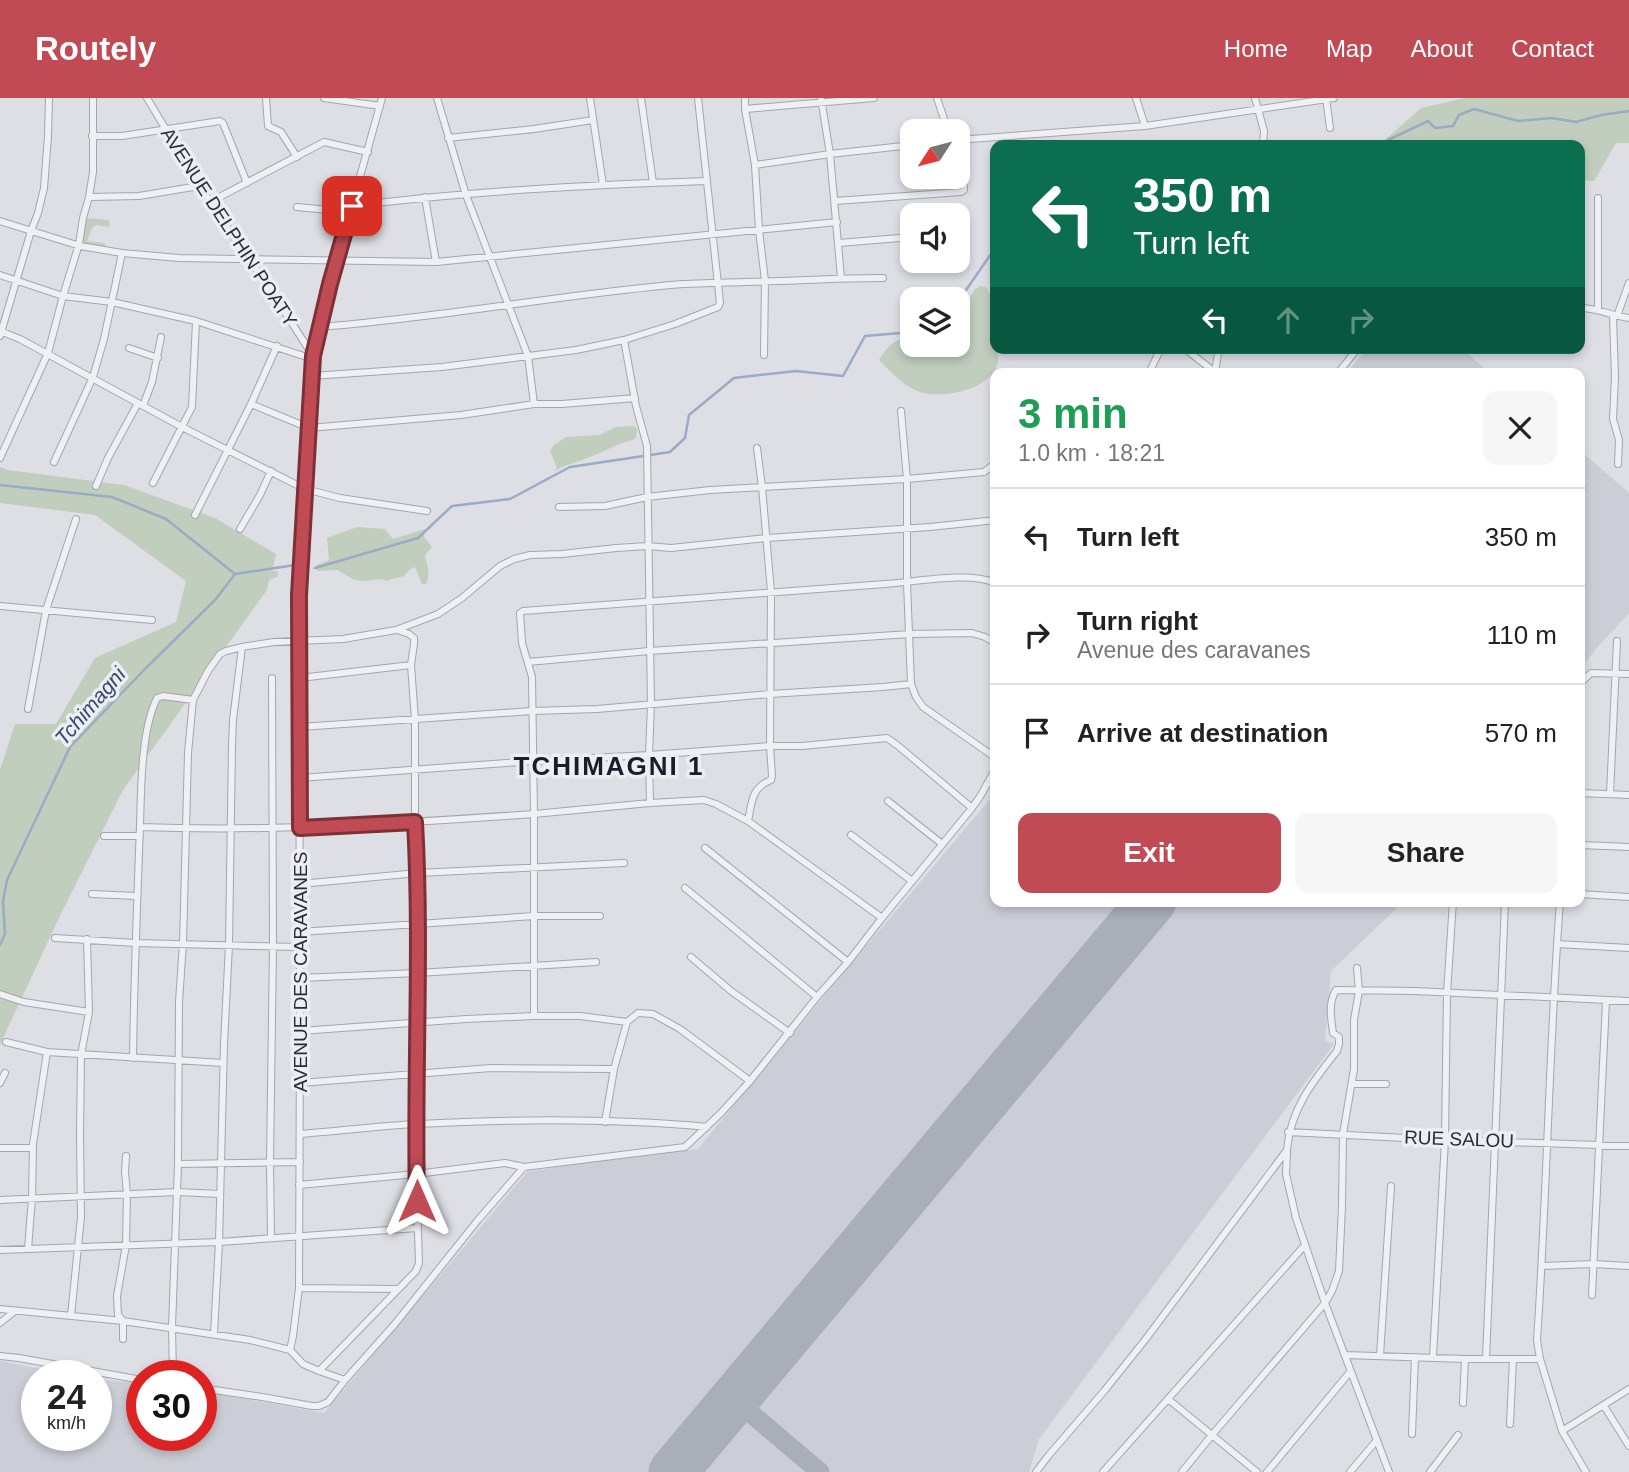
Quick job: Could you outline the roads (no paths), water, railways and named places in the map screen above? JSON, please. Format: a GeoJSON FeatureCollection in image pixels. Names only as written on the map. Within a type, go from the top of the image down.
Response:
{"type":"FeatureCollection","features":[{"type":"Feature","properties":{"kind":"street"},"geometry":{"type":"LineString","coordinates":[[48,98],[44,188],[1,333],[48,353],[182,427],[305,489],[340,498],[427,511]]}},
{"type":"Feature","properties":{"kind":"street"},"geometry":{"type":"LineString","coordinates":[[0,458],[48,353],[79,244],[93,172],[93,98]]}},
{"type":"Feature","properties":{"kind":"street","name":"AVENUE DELPHIN POATY"},"geometry":{"type":"LineString","coordinates":[[147,98],[198,186],[313,358]]}},
{"type":"Feature","properties":{"kind":"street"},"geometry":{"type":"LineString","coordinates":[[266,98],[268,126],[281,132],[297,157]]}},
{"type":"Feature","properties":{"kind":"street"},"geometry":{"type":"LineString","coordinates":[[324,98],[380,106]]}},
{"type":"Feature","properties":{"kind":"street","name":"AVENUE DES CARAVANES"},"geometry":{"type":"LineString","coordinates":[[290,1350],[299,1288],[299,595],[313,358],[336,262],[382,98]]}},
{"type":"Feature","properties":{"kind":"street"},"geometry":{"type":"LineString","coordinates":[[437,98],[466,195],[528,356],[534,404]]}},
{"type":"Feature","properties":{"kind":"street"},"geometry":{"type":"LineString","coordinates":[[590,98],[603,185]]}},
{"type":"Feature","properties":{"kind":"street"},"geometry":{"type":"LineString","coordinates":[[640,98],[653,183]]}},
{"type":"Feature","properties":{"kind":"street"},"geometry":{"type":"LineString","coordinates":[[312,376],[442,367],[576,349],[624,340],[714,310],[720,303],[698,98]]}},
{"type":"Feature","properties":{"kind":"street"},"geometry":{"type":"LineString","coordinates":[[745,98],[755,164],[765,281],[764,355]]}},
{"type":"Feature","properties":{"kind":"street"},"geometry":{"type":"LineString","coordinates":[[746,109],[874,98]]}},
{"type":"Feature","properties":{"kind":"street"},"geometry":{"type":"LineString","coordinates":[[937,98],[944,119]]}},
{"type":"Feature","properties":{"kind":"street"},"geometry":{"type":"LineString","coordinates":[[1136,98],[1145,126]]}},
{"type":"Feature","properties":{"kind":"street"},"geometry":{"type":"LineString","coordinates":[[1255,98],[1264,131],[1263,140]]}},
{"type":"Feature","properties":{"kind":"street"},"geometry":{"type":"LineString","coordinates":[[970,139],[1145,126],[1329,98],[1330,128]]}},
{"type":"Feature","properties":{"kind":"street"},"geometry":{"type":"LineString","coordinates":[[821,101],[830,153],[841,278]]}},
{"type":"Feature","properties":{"kind":"street"},"geometry":{"type":"LineString","coordinates":[[448,138],[593,120]]}},
{"type":"Feature","properties":{"kind":"street"},"geometry":{"type":"LineString","coordinates":[[92,136],[122,136],[220,121],[247,183]]}},
{"type":"Feature","properties":{"kind":"street"},"geometry":{"type":"LineString","coordinates":[[209,202],[324,142],[368,152]]}},
{"type":"Feature","properties":{"kind":"street"},"geometry":{"type":"LineString","coordinates":[[755,164],[900,146]]}},
{"type":"Feature","properties":{"kind":"street"},"geometry":{"type":"LineString","coordinates":[[297,207],[351,209],[425,197],[706,181]]}},
{"type":"Feature","properties":{"kind":"street"},"geometry":{"type":"LineString","coordinates":[[89,197],[139,196],[198,186]]}},
{"type":"Feature","properties":{"kind":"street"},"geometry":{"type":"LineString","coordinates":[[835,201],[961,192],[964,189]]}},
{"type":"Feature","properties":{"kind":"street"},"geometry":{"type":"LineString","coordinates":[[425,197],[436,262]]}},
{"type":"Feature","properties":{"kind":"street"},"geometry":{"type":"LineString","coordinates":[[1598,198],[1598,309]]}},
{"type":"Feature","properties":{"kind":"street"},"geometry":{"type":"LineString","coordinates":[[0,221],[80,246],[122,253],[179,258],[336,262],[436,262],[837,222]]}},
{"type":"Feature","properties":{"kind":"street"},"geometry":{"type":"LineString","coordinates":[[839,243],[900,238]]}},
{"type":"Feature","properties":{"kind":"street"},"geometry":{"type":"LineString","coordinates":[[54,462],[93,377],[122,253]]}},
{"type":"Feature","properties":{"kind":"street"},"geometry":{"type":"LineString","coordinates":[[0,275],[63,296],[111,302],[196,321],[313,358]]}},
{"type":"Feature","properties":{"kind":"street"},"geometry":{"type":"LineString","coordinates":[[320,327],[384,322],[669,286],[718,282],[883,278]]}},
{"type":"Feature","properties":{"kind":"street"},"geometry":{"type":"LineString","coordinates":[[1618,464],[1619,440],[1613,419],[1615,316],[1629,284]]}},
{"type":"Feature","properties":{"kind":"street"},"geometry":{"type":"LineString","coordinates":[[1585,308],[1629,318]]}},
{"type":"Feature","properties":{"kind":"street"},"geometry":{"type":"LineString","coordinates":[[153,484],[192,407],[196,321]]}},
{"type":"Feature","properties":{"kind":"street"},"geometry":{"type":"LineString","coordinates":[[96,486],[108,458],[152,382],[160,337]]}},
{"type":"Feature","properties":{"kind":"street"},"geometry":{"type":"LineString","coordinates":[[624,340],[646,446],[651,704],[650,803]]}},
{"type":"Feature","properties":{"kind":"street"},"geometry":{"type":"LineString","coordinates":[[195,515],[277,346]]}},
{"type":"Feature","properties":{"kind":"street"},"geometry":{"type":"LineString","coordinates":[[129,348],[158,358]]}},
{"type":"Feature","properties":{"kind":"street"},"geometry":{"type":"LineString","coordinates":[[1192,354],[1210,368]]}},
{"type":"Feature","properties":{"kind":"street"},"geometry":{"type":"LineString","coordinates":[[1342,368],[1353,354]]}},
{"type":"Feature","properties":{"kind":"street"},"geometry":{"type":"LineString","coordinates":[[251,404],[309,428],[461,415],[534,404],[635,398]]}},
{"type":"Feature","properties":{"kind":"street"},"geometry":{"type":"LineString","coordinates":[[901,411],[907,479],[911,684],[916,697],[932,715],[990,754]]}},
{"type":"Feature","properties":{"kind":"street"},"geometry":{"type":"LineString","coordinates":[[748,821],[757,789],[771,780],[772,776],[771,592],[757,448]]}},
{"type":"Feature","properties":{"kind":"street"},"geometry":{"type":"LineString","coordinates":[[559,506],[605,506],[647,497],[907,479],[984,472],[990,468]]}},
{"type":"Feature","properties":{"kind":"street"},"geometry":{"type":"LineString","coordinates":[[240,529],[271,471]]}},
{"type":"Feature","properties":{"kind":"street"},"geometry":{"type":"LineString","coordinates":[[28,709],[46,610],[76,519]]}},
{"type":"Feature","properties":{"kind":"street"},"geometry":{"type":"LineString","coordinates":[[173,1360],[178,1060],[188,753],[193,700],[220,654],[274,642],[343,639],[396,630],[438,614],[500,566],[530,555],[648,546],[671,548],[990,521]]}},
{"type":"Feature","properties":{"kind":"street"},"geometry":{"type":"LineString","coordinates":[[534,1016],[532,677],[522,643],[520,613],[972,576],[990,581]]}},
{"type":"Feature","properties":{"kind":"street"},"geometry":{"type":"LineString","coordinates":[[0,606],[152,620]]}},
{"type":"Feature","properties":{"kind":"street"},"geometry":{"type":"LineString","coordinates":[[319,1371],[418,1267],[418,873],[415,720],[411,664],[414,638],[396,630]]}},
{"type":"Feature","properties":{"kind":"street"},"geometry":{"type":"LineString","coordinates":[[528,662],[649,651],[910,634],[972,634],[990,640]]}},
{"type":"Feature","properties":{"kind":"street"},"geometry":{"type":"LineString","coordinates":[[1610,794],[1617,641]]}},
{"type":"Feature","properties":{"kind":"street"},"geometry":{"type":"LineString","coordinates":[[214,1334],[229,945],[233,720],[242,647]]}},
{"type":"Feature","properties":{"kind":"street"},"geometry":{"type":"LineString","coordinates":[[300,678],[411,664]]}},
{"type":"Feature","properties":{"kind":"street"},"geometry":{"type":"LineString","coordinates":[[1585,678],[1591,673],[1629,674]]}},
{"type":"Feature","properties":{"kind":"street"},"geometry":{"type":"LineString","coordinates":[[271,1237],[272,678]]}},
{"type":"Feature","properties":{"kind":"street"},"geometry":{"type":"LineString","coordinates":[[300,727],[597,709],[911,684]]}},
{"type":"Feature","properties":{"kind":"street"},"geometry":{"type":"LineString","coordinates":[[133,1058],[141,778],[148,731],[157,698],[163,696],[193,700]]}},
{"type":"Feature","properties":{"kind":"street"},"geometry":{"type":"LineString","coordinates":[[300,778],[533,761],[802,746],[887,738],[972,808]]}},
{"type":"Feature","properties":{"kind":"street"},"geometry":{"type":"LineString","coordinates":[[299,1185],[505,1163],[524,1167],[685,1147],[750,1082],[972,808],[990,779]]}},
{"type":"Feature","properties":{"kind":"street"},"geometry":{"type":"LineString","coordinates":[[1585,793],[1629,795]]}},
{"type":"Feature","properties":{"kind":"street"},"geometry":{"type":"LineString","coordinates":[[140,827],[230,830],[300,828],[534,814],[704,800],[748,821],[881,918]]}},
{"type":"Feature","properties":{"kind":"street"},"geometry":{"type":"LineString","coordinates":[[888,801],[942,844]]}},
{"type":"Feature","properties":{"kind":"street"},"geometry":{"type":"LineString","coordinates":[[851,835],[912,881]]}},
{"type":"Feature","properties":{"kind":"street"},"geometry":{"type":"LineString","coordinates":[[104,836],[139,836]]}},
{"type":"Feature","properties":{"kind":"street"},"geometry":{"type":"LineString","coordinates":[[1585,845],[1629,847]]}},
{"type":"Feature","properties":{"kind":"street"},"geometry":{"type":"LineString","coordinates":[[705,848],[848,962]]}},
{"type":"Feature","properties":{"kind":"street"},"geometry":{"type":"LineString","coordinates":[[300,884],[418,873],[624,863]]}},
{"type":"Feature","properties":{"kind":"street"},"geometry":{"type":"LineString","coordinates":[[685,888],[817,997]]}},
{"type":"Feature","properties":{"kind":"street"},"geometry":{"type":"LineString","coordinates":[[92,894],[136,896]]}},
{"type":"Feature","properties":{"kind":"street"},"geometry":{"type":"LineString","coordinates":[[1585,894],[1629,897]]}},
{"type":"Feature","properties":{"kind":"street"},"geometry":{"type":"LineString","coordinates":[[1433,1357],[1445,1140],[1447,993],[1453,907]]}},
{"type":"Feature","properties":{"kind":"street"},"geometry":{"type":"LineString","coordinates":[[1486,1359],[1506,907]]}},
{"type":"Feature","properties":{"kind":"street"},"geometry":{"type":"LineString","coordinates":[[1560,907],[1537,1340],[1540,1359],[1562,1431],[1586,1472]]}},
{"type":"Feature","properties":{"kind":"street"},"geometry":{"type":"LineString","coordinates":[[300,932],[534,916],[600,916]]}},
{"type":"Feature","properties":{"kind":"street"},"geometry":{"type":"LineString","coordinates":[[55,938],[300,947]]}},
{"type":"Feature","properties":{"kind":"street"},"geometry":{"type":"LineString","coordinates":[[71,1316],[81,1217],[82,1055],[89,1012],[87,939]]}},
{"type":"Feature","properties":{"kind":"street"},"geometry":{"type":"LineString","coordinates":[[1557,944],[1629,948]]}},
{"type":"Feature","properties":{"kind":"street"},"geometry":{"type":"LineString","coordinates":[[691,957],[731,991],[790,1033]]}},
{"type":"Feature","properties":{"kind":"street"},"geometry":{"type":"LineString","coordinates":[[300,978],[596,962]]}},
{"type":"Feature","properties":{"kind":"street"},"geometry":{"type":"LineString","coordinates":[[1182,1472],[1325,1303],[1339,1271],[1343,1134],[1354,1069],[1354,1020],[1359,991],[1357,968]]}},
{"type":"Feature","properties":{"kind":"street"},"geometry":{"type":"LineString","coordinates":[[1389,1472],[1325,1303],[1305,1245],[1286,1174],[1289,1132],[1307,1090],[1337,1051],[1339,1044],[1339,1037],[1332,1032],[1331,998],[1336,990],[1380,990],[1629,1001]]}},
{"type":"Feature","properties":{"kind":"street"},"geometry":{"type":"LineString","coordinates":[[0,995],[24,1002],[89,1012]]}},
{"type":"Feature","properties":{"kind":"street"},"geometry":{"type":"LineString","coordinates":[[1592,1295],[1606,1001]]}},
{"type":"Feature","properties":{"kind":"street"},"geometry":{"type":"LineString","coordinates":[[605,1122],[614,1069],[627,1022],[638,1013],[653,1014],[680,1029],[750,1082]]}},
{"type":"Feature","properties":{"kind":"street"},"geometry":{"type":"LineString","coordinates":[[300,1031],[534,1016],[580,1016],[627,1022]]}},
{"type":"Feature","properties":{"kind":"street"},"geometry":{"type":"LineString","coordinates":[[6,1042],[47,1052],[223,1063]]}},
{"type":"Feature","properties":{"kind":"street"},"geometry":{"type":"LineString","coordinates":[[28,1249],[33,1148],[47,1052]]}},
{"type":"Feature","properties":{"kind":"street"},"geometry":{"type":"LineString","coordinates":[[300,1083],[491,1068],[614,1069]]}},
{"type":"Feature","properties":{"kind":"street"},"geometry":{"type":"LineString","coordinates":[[0,1083],[5,1073]]}},
{"type":"Feature","properties":{"kind":"street"},"geometry":{"type":"LineString","coordinates":[[1352,1084],[1386,1084]]}},
{"type":"Feature","properties":{"kind":"street"},"geometry":{"type":"LineString","coordinates":[[300,1134],[417,1124],[562,1119],[707,1127]]}},
{"type":"Feature","properties":{"kind":"street","name":"RUE SALOU"},"geometry":{"type":"LineString","coordinates":[[1289,1132],[1629,1146]]}},
{"type":"Feature","properties":{"kind":"street"},"geometry":{"type":"LineString","coordinates":[[0,1148],[33,1148]]}},
{"type":"Feature","properties":{"kind":"street"},"geometry":{"type":"LineString","coordinates":[[1036,1472],[1145,1340],[1287,1150]]}},
{"type":"Feature","properties":{"kind":"street"},"geometry":{"type":"LineString","coordinates":[[123,1339],[123,1321],[118,1315],[117,1296],[126,1245],[126,1156]]}},
{"type":"Feature","properties":{"kind":"street"},"geometry":{"type":"LineString","coordinates":[[178,1164],[300,1162]]}},
{"type":"Feature","properties":{"kind":"street"},"geometry":{"type":"LineString","coordinates":[[217,1390],[319,1406],[328,1402],[524,1167]]}},
{"type":"Feature","properties":{"kind":"street"},"geometry":{"type":"LineString","coordinates":[[1380,1356],[1391,1186]]}},
{"type":"Feature","properties":{"kind":"street"},"geometry":{"type":"LineString","coordinates":[[0,1200],[177,1192],[220,1194]]}},
{"type":"Feature","properties":{"kind":"street"},"geometry":{"type":"LineString","coordinates":[[0,1250],[219,1242],[417,1228]]}},
{"type":"Feature","properties":{"kind":"street"},"geometry":{"type":"LineString","coordinates":[[1103,1472],[1305,1245]]}},
{"type":"Feature","properties":{"kind":"street"},"geometry":{"type":"LineString","coordinates":[[1542,1266],[1629,1266]]}},
{"type":"Feature","properties":{"kind":"street"},"geometry":{"type":"LineString","coordinates":[[299,1288],[398,1289]]}},
{"type":"Feature","properties":{"kind":"street"},"geometry":{"type":"LineString","coordinates":[[0,1309],[172,1327],[250,1340],[290,1350],[303,1364],[345,1380]]}},
{"type":"Feature","properties":{"kind":"street"},"geometry":{"type":"LineString","coordinates":[[0,1323],[15,1311]]}},
{"type":"Feature","properties":{"kind":"street"},"geometry":{"type":"LineString","coordinates":[[1345,1355],[1540,1359]]}},
{"type":"Feature","properties":{"kind":"street"},"geometry":{"type":"LineString","coordinates":[[0,1356],[126,1377]]}},
{"type":"Feature","properties":{"kind":"street"},"geometry":{"type":"LineString","coordinates":[[1412,1434],[1415,1357]]}},
{"type":"Feature","properties":{"kind":"street"},"geometry":{"type":"LineString","coordinates":[[1463,1403],[1465,1359]]}},
{"type":"Feature","properties":{"kind":"street"},"geometry":{"type":"LineString","coordinates":[[1510,1424],[1513,1359]]}},
{"type":"Feature","properties":{"kind":"street"},"geometry":{"type":"LineString","coordinates":[[1267,1472],[1350,1372]]}},
{"type":"Feature","properties":{"kind":"street"},"geometry":{"type":"LineString","coordinates":[[1562,1431],[1629,1389]]}},
{"type":"Feature","properties":{"kind":"street"},"geometry":{"type":"LineString","coordinates":[[1168,1399],[1257,1472]]}},
{"type":"Feature","properties":{"kind":"street"},"geometry":{"type":"LineString","coordinates":[[1604,1406],[1629,1446]]}},
{"type":"Feature","properties":{"kind":"street"},"geometry":{"type":"LineString","coordinates":[[1430,1472],[1458,1435]]}},
{"type":"Feature","properties":{"kind":"street"},"geometry":{"type":"LineString","coordinates":[[1350,1472],[1377,1440]]}},
{"type":"Feature","properties":{"kind":"waterway","name":"Tchimagni"},"geometry":{"type":"LineString","coordinates":[[1388,140],[1428,121],[1435,128],[1453,126],[1459,115],[1474,109],[1518,121],[1552,118],[1576,122],[1629,111]]}},
{"type":"Feature","properties":{"kind":"waterway","name":"Tchimagni"},"geometry":{"type":"LineString","coordinates":[[968,287],[990,255]]}},
{"type":"Feature","properties":{"kind":"waterway","name":"Tchimagni"},"geometry":{"type":"LineString","coordinates":[[315,568],[418,538],[452,506],[510,499],[570,467],[670,452],[685,438],[689,415],[734,378],[796,371],[843,376],[865,336],[900,333]]}},
{"type":"Feature","properties":{"kind":"waterway"},"geometry":{"type":"LineString","coordinates":[[0,485],[112,497],[166,519],[235,574]]}},
{"type":"Feature","properties":{"kind":"waterway","name":"Tchimagni"},"geometry":{"type":"LineString","coordinates":[[0,945],[5,934],[3,901],[7,880],[70,747],[216,599],[235,574],[295,565]]}},
{"type":"Feature","properties":{"kind":"district","name":"TCHIMAGNI 1"},"geometry":{"type":"Point","coordinates":[609,766]}}]}
